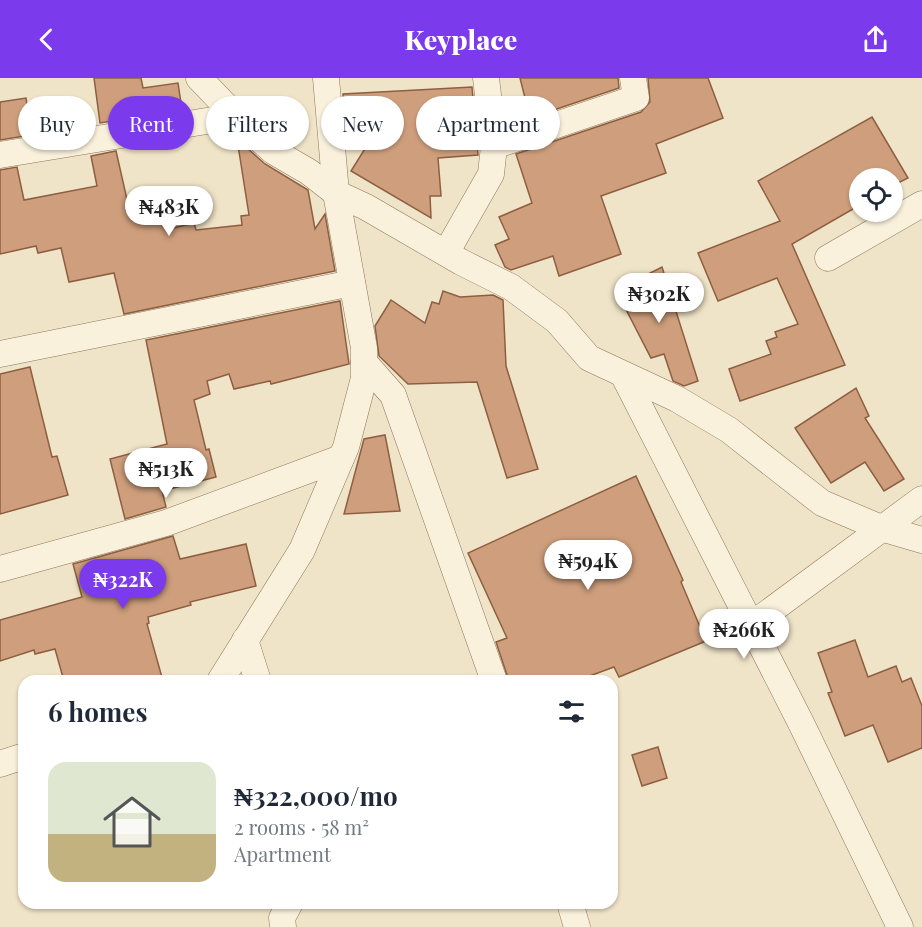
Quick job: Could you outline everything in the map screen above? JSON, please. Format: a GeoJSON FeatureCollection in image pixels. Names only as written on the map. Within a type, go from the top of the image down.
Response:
{"type":"FeatureCollection","features":[{"type":"Feature","properties":{"kind":"street"},"geometry":{"type":"LineString","coordinates":[[199,78],[217,96]]}},
{"type":"Feature","properties":{"kind":"street"},"geometry":{"type":"LineString","coordinates":[[224,675],[302,550],[341,458],[358,405],[364,348],[336,193],[326,78]]}},
{"type":"Feature","properties":{"kind":"street"},"geometry":{"type":"LineString","coordinates":[[486,78],[488,96]]}},
{"type":"Feature","properties":{"kind":"street"},"geometry":{"type":"LineString","coordinates":[[560,124],[636,98],[633,78]]}},
{"type":"Feature","properties":{"kind":"street"},"geometry":{"type":"LineString","coordinates":[[0,155],[206,121]]}},
{"type":"Feature","properties":{"kind":"street"},"geometry":{"type":"LineString","coordinates":[[272,150],[309,172],[336,193],[366,207],[511,287],[557,321],[589,358],[677,399],[729,430],[822,503],[880,528],[922,540]]}},
{"type":"Feature","properties":{"kind":"street"},"geometry":{"type":"LineString","coordinates":[[446,253],[491,174],[494,150]]}},
{"type":"Feature","properties":{"kind":"street"},"geometry":{"type":"LineString","coordinates":[[828,258],[922,204]]}},
{"type":"Feature","properties":{"kind":"street"},"geometry":{"type":"LineString","coordinates":[[0,354],[352,283]]}},
{"type":"Feature","properties":{"kind":"street"},"geometry":{"type":"LineString","coordinates":[[363,362],[393,395],[492,675]]}},
{"type":"Feature","properties":{"kind":"street"},"geometry":{"type":"LineString","coordinates":[[624,375],[801,723],[900,927]]}},
{"type":"Feature","properties":{"kind":"street"},"geometry":{"type":"LineString","coordinates":[[0,569],[166,523],[341,458]]}},
{"type":"Feature","properties":{"kind":"street"},"geometry":{"type":"LineString","coordinates":[[750,626],[922,499]]}},
{"type":"Feature","properties":{"kind":"street"},"geometry":{"type":"LineString","coordinates":[[245,640],[256,675]]}},
{"type":"Feature","properties":{"kind":"street"},"geometry":{"type":"LineString","coordinates":[[0,764],[18,758]]}},
{"type":"Feature","properties":{"kind":"street"},"geometry":{"type":"LineString","coordinates":[[283,927],[282,918],[287,909]]}},
{"type":"Feature","properties":{"kind":"street"},"geometry":{"type":"LineString","coordinates":[[572,909],[578,927]]}},
{"type":"Feature","properties":{"kind":"building"},"geometry":{"type":"Polygon","coordinates":[[[94,78],[141,78],[143,88],[178,83],[180,96],[108,96],[108,122],[100,123],[94,78]]]}},
{"type":"Feature","properties":{"kind":"building"},"geometry":{"type":"Polygon","coordinates":[[[520,78],[618,78],[619,88],[560,108],[560,96],[524,96],[520,78]]]}},
{"type":"Feature","properties":{"kind":"building"},"geometry":{"type":"Polygon","coordinates":[[[648,78],[708,78],[723,118],[656,144],[666,173],[601,196],[621,254],[559,276],[553,256],[511,270],[505,267],[495,245],[509,239],[499,217],[532,203],[516,154],[528,150],[560,150],[560,139],[641,112],[650,102],[648,78]]]}},
{"type":"Feature","properties":{"kind":"building"},"geometry":{"type":"Polygon","coordinates":[[[472,87],[473,96],[416,96],[416,150],[478,150],[478,155],[438,158],[441,196],[430,196],[431,218],[351,171],[364,150],[404,150],[404,96],[343,96],[343,94],[472,87]]]}},
{"type":"Feature","properties":{"kind":"building"},"geometry":{"type":"Polygon","coordinates":[[[18,99],[18,137],[0,140],[0,102],[18,99]]]}},
{"type":"Feature","properties":{"kind":"building"},"geometry":{"type":"Polygon","coordinates":[[[872,117],[902,168],[849,168],[849,211],[792,244],[845,365],[740,401],[729,369],[771,354],[766,341],[777,337],[775,332],[798,324],[777,278],[718,301],[698,253],[780,221],[758,181],[872,117]]]}},
{"type":"Feature","properties":{"kind":"building"},"geometry":{"type":"Polygon","coordinates":[[[239,150],[249,150],[265,164],[308,190],[315,229],[325,214],[335,271],[124,314],[114,273],[69,282],[61,248],[38,253],[36,246],[0,254],[0,170],[17,167],[24,200],[97,186],[91,156],[116,151],[128,204],[161,196],[169,229],[194,223],[196,230],[242,225],[241,216],[249,215],[239,150]]]}},
{"type":"Feature","properties":{"kind":"building"},"geometry":{"type":"Polygon","coordinates":[[[903,170],[908,178],[903,180],[903,170]]]}},
{"type":"Feature","properties":{"kind":"building"},"geometry":{"type":"Polygon","coordinates":[[[662,267],[698,381],[684,386],[673,381],[664,354],[651,358],[616,290],[662,267]]]}},
{"type":"Feature","properties":{"kind":"building"},"geometry":{"type":"Polygon","coordinates":[[[443,291],[460,297],[493,295],[503,300],[506,366],[538,469],[507,478],[477,382],[408,384],[379,356],[375,326],[391,300],[425,323],[432,302],[439,304],[443,291]]]}},
{"type":"Feature","properties":{"kind":"building"},"geometry":{"type":"Polygon","coordinates":[[[340,301],[349,364],[271,384],[270,381],[234,389],[229,374],[207,381],[210,394],[194,400],[206,450],[209,449],[216,477],[162,491],[166,507],[125,519],[110,459],[167,444],[146,340],[340,301]]]}},
{"type":"Feature","properties":{"kind":"building"},"geometry":{"type":"Polygon","coordinates":[[[30,367],[52,457],[57,456],[68,495],[0,514],[0,374],[30,367]]]}},
{"type":"Feature","properties":{"kind":"building"},"geometry":{"type":"Polygon","coordinates":[[[856,388],[869,416],[865,418],[904,479],[884,491],[865,462],[831,483],[795,428],[856,388]]]}},
{"type":"Feature","properties":{"kind":"building"},"geometry":{"type":"Polygon","coordinates":[[[385,435],[400,511],[344,514],[364,439],[385,435]]]}},
{"type":"Feature","properties":{"kind":"building"},"geometry":{"type":"Polygon","coordinates":[[[636,476],[683,580],[681,582],[706,641],[619,677],[614,667],[592,675],[507,675],[496,642],[507,638],[468,553],[636,476]]]}},
{"type":"Feature","properties":{"kind":"building"},"geometry":{"type":"Polygon","coordinates":[[[173,536],[180,559],[246,544],[256,586],[190,602],[191,605],[148,617],[149,623],[147,624],[161,675],[62,675],[55,649],[35,654],[34,650],[0,661],[0,620],[82,597],[73,564],[173,536]]]}},
{"type":"Feature","properties":{"kind":"building"},"geometry":{"type":"Polygon","coordinates":[[[855,640],[868,677],[896,666],[902,682],[911,678],[922,706],[922,748],[888,762],[873,725],[845,736],[828,693],[832,692],[818,653],[855,640]]]}},
{"type":"Feature","properties":{"kind":"building"},"geometry":{"type":"Polygon","coordinates":[[[658,747],[667,778],[642,786],[632,755],[658,747]]]}}]}
